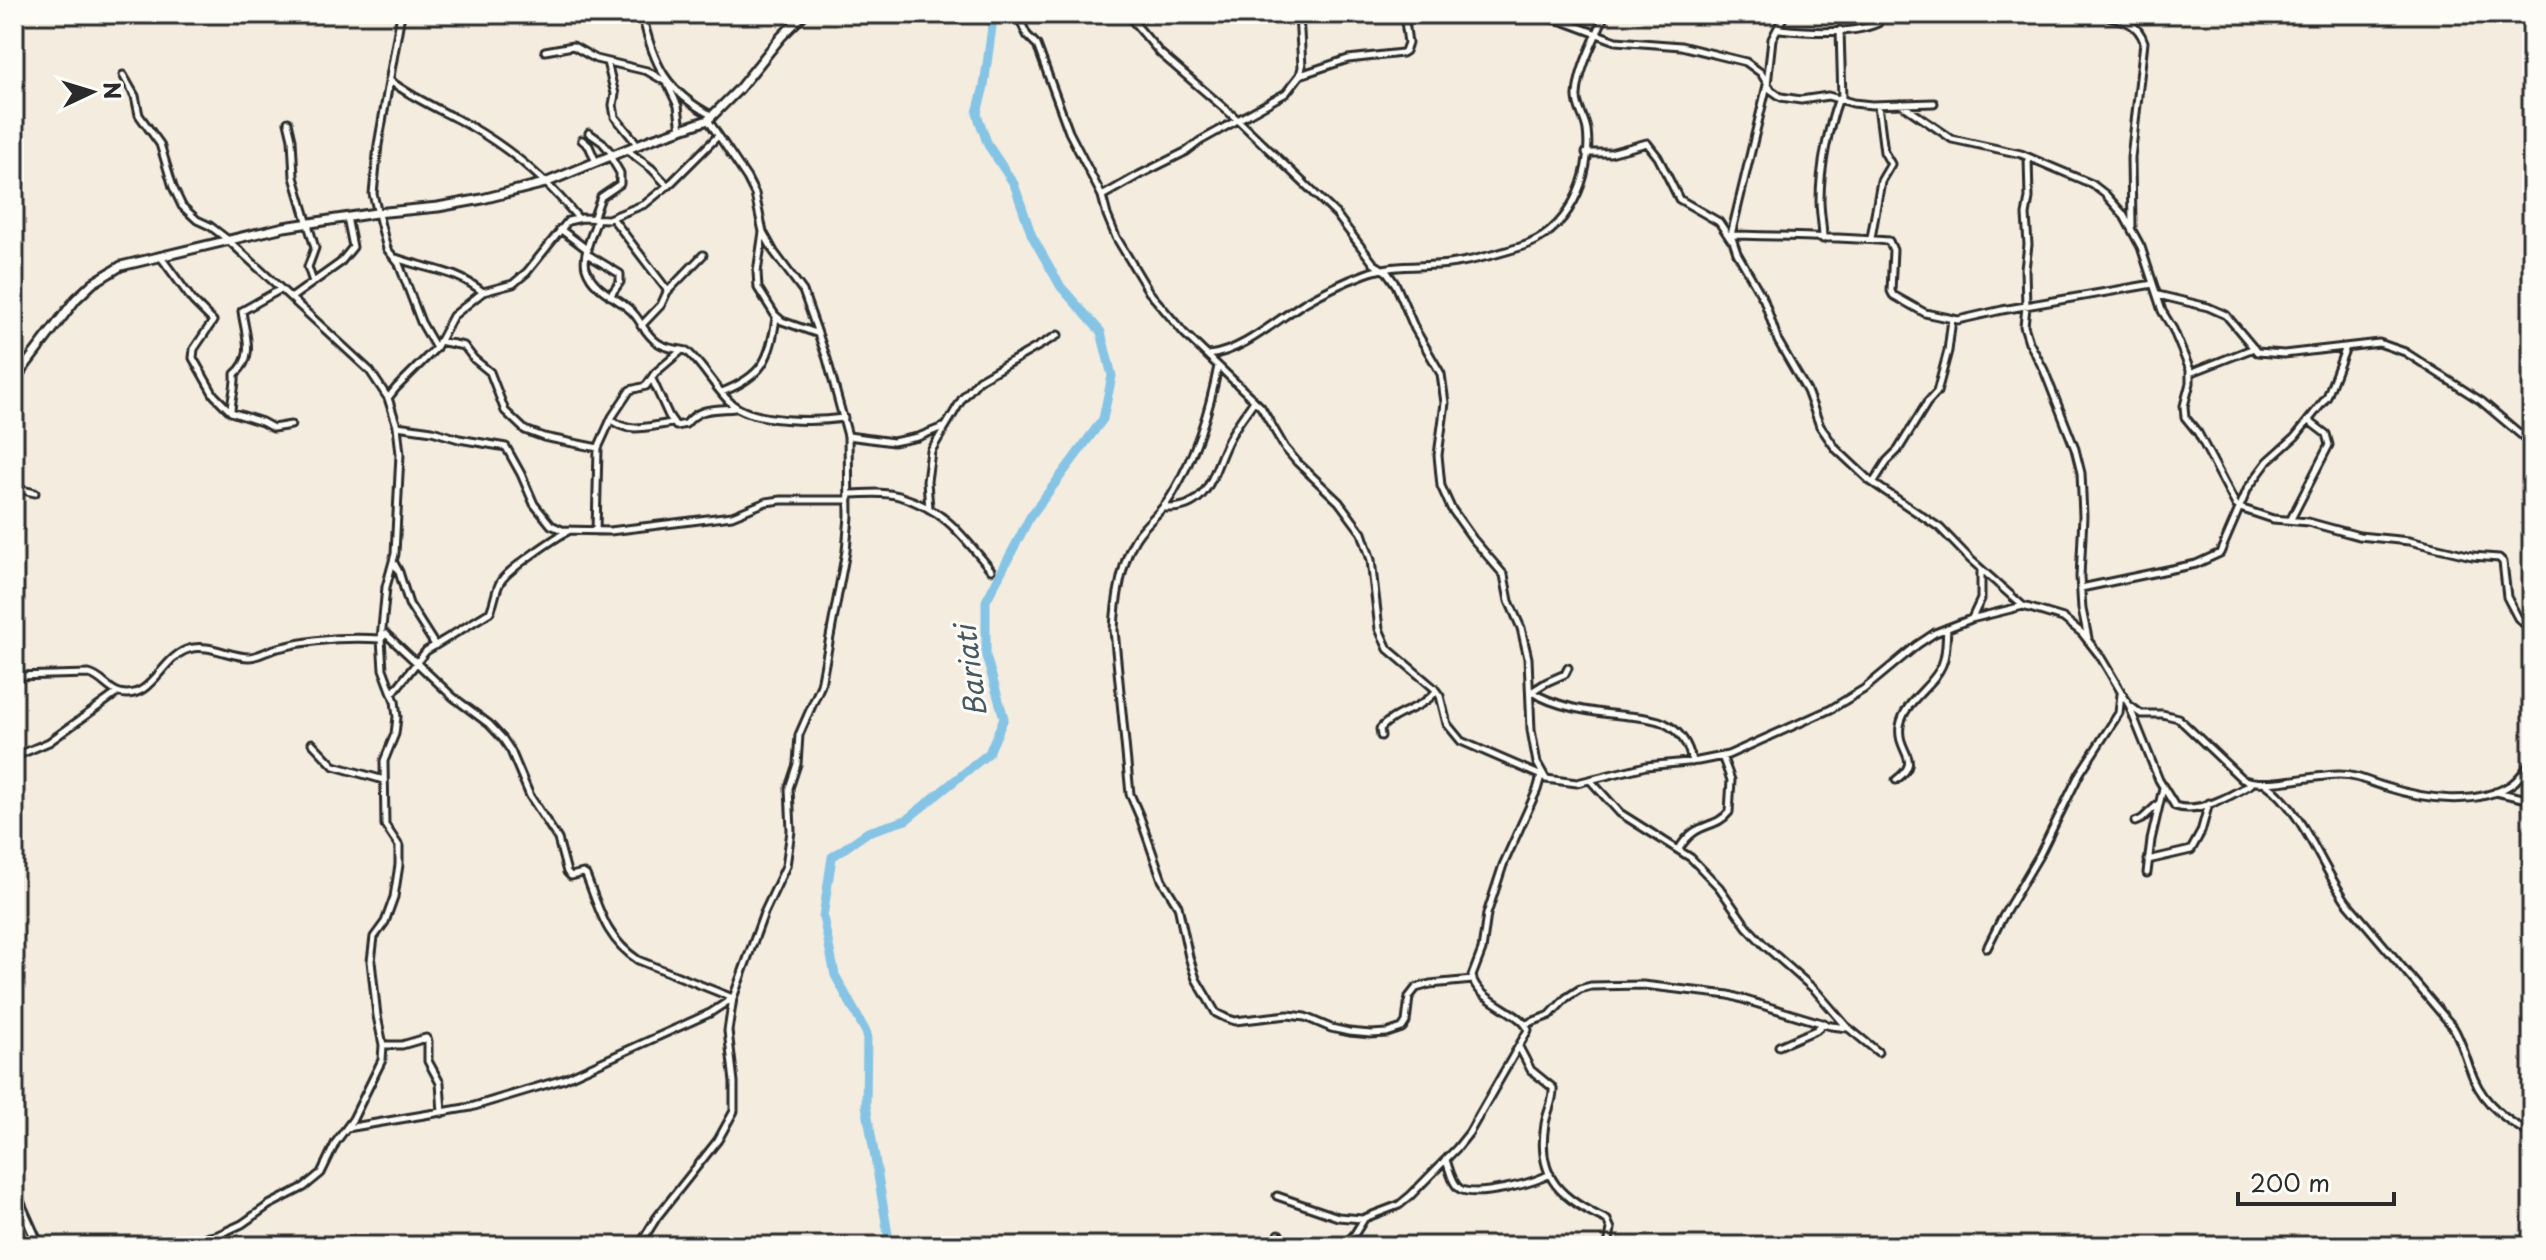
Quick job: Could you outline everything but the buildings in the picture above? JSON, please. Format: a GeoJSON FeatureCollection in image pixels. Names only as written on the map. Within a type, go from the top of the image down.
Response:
{"type":"FeatureCollection","features":[{"type":"Feature","properties":{"kind":"street"},"geometry":{"type":"LineString","coordinates":[[401,14],[373,186],[376,213],[387,249],[405,275],[421,322],[436,348]]}},
{"type":"Feature","properties":{"kind":"street"},"geometry":{"type":"LineString","coordinates":[[639,1246],[657,1217],[718,1140],[734,1111],[728,1031],[733,998],[764,913],[786,866],[791,831],[789,788],[797,764],[799,735],[821,685],[844,565],[849,497],[848,436],[844,418],[803,291],[763,232],[755,194],[710,118],[688,101],[659,70],[642,14]]}},
{"type":"Feature","properties":{"kind":"street"},"geometry":{"type":"LineString","coordinates":[[14,380],[76,299],[93,283],[121,266],[306,223],[438,207],[545,183],[710,118],[804,14]]}},
{"type":"Feature","properties":{"kind":"street"},"geometry":{"type":"LineString","coordinates":[[1017,14],[1027,35],[1037,45],[1069,132],[1102,196],[1116,237],[1149,292],[1184,333],[1261,407],[1291,455],[1339,502],[1362,533],[1371,560],[1382,640],[1440,696],[1447,724],[1461,741],[1543,776],[1577,783],[1646,766],[1722,756],[1831,709],[1864,689],[1917,645],[1947,628],[2023,606]]}},
{"type":"Feature","properties":{"kind":"street"},"geometry":{"type":"LineString","coordinates":[[1127,14],[1160,53],[1238,120],[1336,214],[1374,264],[1392,277],[1421,340],[1440,368],[1445,403],[1439,439],[1441,486],[1451,508],[1504,575],[1509,601],[1521,628],[1528,658],[1531,730],[1537,763],[1543,776],[1490,901],[1482,950],[1473,980],[1477,990],[1526,1024],[1528,1030],[1469,1133],[1399,1205],[1364,1218],[1344,1219],[1277,1196]]}},
{"type":"Feature","properties":{"kind":"street"},"geometry":{"type":"LineString","coordinates":[[1299,14],[1300,75]]}},
{"type":"Feature","properties":{"kind":"street"},"geometry":{"type":"LineString","coordinates":[[1102,196],[1286,93],[1300,75],[1348,59],[1402,53],[1408,43],[1404,14]]}},
{"type":"Feature","properties":{"kind":"street"},"geometry":{"type":"LineString","coordinates":[[1531,14],[1626,43],[1681,46],[1746,62],[1761,73],[1776,94],[1789,98],[1823,96],[1878,105],[1934,103]]}},
{"type":"Feature","properties":{"kind":"street"},"geometry":{"type":"LineString","coordinates":[[1209,355],[1233,348],[1308,301],[1379,268],[1453,264],[1522,247],[1544,238],[1561,220],[1580,189],[1586,153],[1586,127],[1577,98],[1580,76],[1605,14]]}},
{"type":"Feature","properties":{"kind":"street"},"geometry":{"type":"LineString","coordinates":[[1733,244],[1731,235],[1767,85],[1772,39],[1785,14]]}},
{"type":"Feature","properties":{"kind":"street"},"geometry":{"type":"LineString","coordinates":[[1779,29],[1807,32],[1875,25],[1882,14]]}},
{"type":"Feature","properties":{"kind":"street"},"geometry":{"type":"LineString","coordinates":[[2098,14],[2132,23],[2144,42],[2131,158],[2132,228]]}},
{"type":"Feature","properties":{"kind":"street"},"geometry":{"type":"LineString","coordinates":[[1823,239],[1820,199],[1823,168],[1831,118],[1841,99],[1840,30]]}},
{"type":"Feature","properties":{"kind":"street"},"geometry":{"type":"LineString","coordinates":[[545,51],[573,46],[590,57],[638,67],[670,84],[678,106],[681,130]]}},
{"type":"Feature","properties":{"kind":"street"},"geometry":{"type":"LineString","coordinates":[[607,62],[615,94],[615,117],[638,145]]}},
{"type":"Feature","properties":{"kind":"street"},"geometry":{"type":"LineString","coordinates":[[14,1241],[39,1245],[114,1245],[196,1240],[218,1235],[242,1224],[311,1181],[325,1167],[336,1142],[362,1103],[382,1060],[383,1045],[371,961],[373,945],[394,897],[400,851],[385,825],[384,761],[395,734],[397,717],[383,669],[381,639],[386,587],[394,563],[399,464],[397,426],[388,398],[370,371],[227,239],[197,220],[182,206],[160,144],[139,115],[135,96],[123,75]]}},
{"type":"Feature","properties":{"kind":"street"},"geometry":{"type":"LineString","coordinates":[[389,80],[531,167],[579,218]]}},
{"type":"Feature","properties":{"kind":"street"},"geometry":{"type":"LineString","coordinates":[[1901,104],[1952,139],[2046,163],[2099,189],[2118,209],[2141,247],[2162,311],[2178,340],[2190,373],[2185,417],[2199,436],[2233,502],[2240,508],[2273,519],[2308,522],[2359,536],[2409,541],[2472,556],[2499,558],[2503,562],[2507,597],[2518,618],[2532,631]]}},
{"type":"Feature","properties":{"kind":"street"},"geometry":{"type":"LineString","coordinates":[[1871,238],[1881,181],[1891,165],[1884,152],[1878,105]]}},
{"type":"Feature","properties":{"kind":"street"},"geometry":{"type":"LineString","coordinates":[[288,122],[294,177],[315,248],[308,267],[313,282]]}},
{"type":"Feature","properties":{"kind":"street"},"geometry":{"type":"LineString","coordinates":[[589,133],[602,142],[611,156],[620,173],[620,184],[601,197],[585,266],[610,296],[634,313],[647,334],[671,350],[682,350],[694,357],[736,407]]}},
{"type":"Feature","properties":{"kind":"street"},"geometry":{"type":"LineString","coordinates":[[388,398],[436,348],[453,316],[483,292],[513,284],[527,272],[568,221],[612,218],[645,204],[668,186],[718,136]]}},
{"type":"Feature","properties":{"kind":"street"},"geometry":{"type":"LineString","coordinates":[[582,140],[589,146],[596,162]]}},
{"type":"Feature","properties":{"kind":"street"},"geometry":{"type":"LineString","coordinates":[[1586,153],[1610,153],[1647,143],[1663,165],[1679,199],[1719,222],[1733,244],[1760,291],[1778,341],[1807,391],[1820,426],[1844,458],[1873,483],[1940,528],[2023,606],[2063,618],[2088,638]]}},
{"type":"Feature","properties":{"kind":"street"},"geometry":{"type":"LineString","coordinates":[[626,150],[652,169],[668,186]]}},
{"type":"Feature","properties":{"kind":"street"},"geometry":{"type":"LineString","coordinates":[[2028,157],[2025,333],[2044,370],[2075,449],[2081,473],[2081,588],[2088,638],[2129,705],[2171,801],[2179,808],[2209,803],[2252,783]]}},
{"type":"Feature","properties":{"kind":"street"},"geometry":{"type":"LineString","coordinates":[[291,298],[340,263],[353,247],[347,217]]}},
{"type":"Feature","properties":{"kind":"street"},"geometry":{"type":"LineString","coordinates":[[612,218],[668,291]]}},
{"type":"Feature","properties":{"kind":"street"},"geometry":{"type":"LineString","coordinates":[[560,229],[620,274],[620,282],[610,296]]}},
{"type":"Feature","properties":{"kind":"street"},"geometry":{"type":"LineString","coordinates":[[763,232],[758,288],[776,317],[789,325],[817,333]]}},
{"type":"Feature","properties":{"kind":"street"},"geometry":{"type":"LineString","coordinates":[[1731,235],[1889,241],[1892,244],[1891,292],[1896,298],[1925,313],[1952,319],[1966,319],[2153,284]]}},
{"type":"Feature","properties":{"kind":"street"},"geometry":{"type":"LineString","coordinates":[[159,255],[193,301],[213,320],[194,349],[193,358],[214,395],[231,412],[273,428],[291,425]]}},
{"type":"Feature","properties":{"kind":"street"},"geometry":{"type":"LineString","coordinates":[[641,326],[661,305],[668,291],[703,255]]}},
{"type":"Feature","properties":{"kind":"street"},"geometry":{"type":"LineString","coordinates":[[395,258],[420,267],[451,272],[483,292]]}},
{"type":"Feature","properties":{"kind":"street"},"geometry":{"type":"LineString","coordinates":[[231,412],[235,374],[248,356],[242,311],[281,289]]}},
{"type":"Feature","properties":{"kind":"street"},"geometry":{"type":"LineString","coordinates":[[2158,294],[2226,315],[2257,352],[2269,354],[2379,343],[2405,352],[2481,401],[2532,444]]}},
{"type":"Feature","properties":{"kind":"street"},"geometry":{"type":"LineString","coordinates":[[722,392],[744,383],[761,370],[774,336],[776,317]]}},
{"type":"Feature","properties":{"kind":"street"},"geometry":{"type":"LineString","coordinates":[[1873,483],[1937,392],[1948,351],[1952,319]]}},
{"type":"Feature","properties":{"kind":"street"},"geometry":{"type":"LineString","coordinates":[[929,509],[927,465],[931,451],[962,399],[979,380],[1058,335]]}},
{"type":"Feature","properties":{"kind":"street"},"geometry":{"type":"LineString","coordinates":[[439,341],[464,346],[490,372],[505,411],[525,430],[598,448]]}},
{"type":"Feature","properties":{"kind":"street"},"geometry":{"type":"LineString","coordinates":[[2081,588],[2216,557],[2225,545],[2248,488],[2327,397],[2346,347]]}},
{"type":"Feature","properties":{"kind":"street"},"geometry":{"type":"LineString","coordinates":[[2190,373],[2254,348]]}},
{"type":"Feature","properties":{"kind":"street"},"geometry":{"type":"LineString","coordinates":[[596,531],[598,448],[611,419],[630,390],[643,388],[682,350]]}},
{"type":"Feature","properties":{"kind":"street"},"geometry":{"type":"LineString","coordinates":[[1218,366],[1199,435],[1182,477],[1164,508],[1136,538],[1125,566],[1114,614],[1118,689],[1130,794],[1156,868],[1178,906],[1193,970],[1216,1013],[1235,1021],[1272,1015],[1305,1017],[1331,1028],[1371,1034],[1402,1028],[1406,1022],[1409,997],[1416,988],[1473,980]]}},
{"type":"Feature","properties":{"kind":"street"},"geometry":{"type":"LineString","coordinates":[[652,379],[676,426],[684,426],[702,410],[736,407],[796,421],[844,418]]}},
{"type":"Feature","properties":{"kind":"street"},"geometry":{"type":"LineString","coordinates":[[1164,508],[1188,506],[1203,493],[1214,476],[1231,435],[1254,401]]}},
{"type":"Feature","properties":{"kind":"street"},"geometry":{"type":"LineString","coordinates":[[611,419],[618,427],[633,428],[673,423]]}},
{"type":"Feature","properties":{"kind":"street"},"geometry":{"type":"LineString","coordinates":[[2291,520],[2329,445],[2326,434],[2309,421]]}},
{"type":"Feature","properties":{"kind":"street"},"geometry":{"type":"LineString","coordinates":[[397,426],[506,447],[529,497],[542,515],[557,528],[596,531],[732,516],[766,502],[781,500],[898,495],[929,509],[956,527],[991,570]]}},
{"type":"Feature","properties":{"kind":"street"},"geometry":{"type":"LineString","coordinates":[[848,436],[893,442],[918,437],[944,426]]}},
{"type":"Feature","properties":{"kind":"street"},"geometry":{"type":"LineString","coordinates":[[14,488],[35,493]]}},
{"type":"Feature","properties":{"kind":"street"},"geometry":{"type":"LineString","coordinates":[[392,694],[426,651],[490,612],[504,576],[556,537],[571,530]]}},
{"type":"Feature","properties":{"kind":"street"},"geometry":{"type":"LineString","coordinates":[[394,563],[409,604],[435,645]]}},
{"type":"Feature","properties":{"kind":"street"},"geometry":{"type":"LineString","coordinates":[[1971,619],[1981,599],[1981,569]]}},
{"type":"Feature","properties":{"kind":"street"},"geometry":{"type":"LineString","coordinates":[[14,605],[14,641]]}},
{"type":"Feature","properties":{"kind":"street"},"geometry":{"type":"LineString","coordinates":[[1896,780],[1909,771],[1910,766],[1900,735],[1901,721],[1943,664],[1947,628]]}},
{"type":"Feature","properties":{"kind":"street"},"geometry":{"type":"LineString","coordinates":[[14,757],[49,742],[117,693],[145,688],[174,657],[189,649],[203,648],[251,658],[278,648],[313,641],[381,639],[389,635],[415,663],[503,739],[530,796],[558,839],[567,872],[571,876],[586,875],[604,925],[627,953],[733,998]]}},
{"type":"Feature","properties":{"kind":"street"},"geometry":{"type":"LineString","coordinates":[[1530,692],[1565,674],[1568,668]]}},
{"type":"Feature","properties":{"kind":"street"},"geometry":{"type":"LineString","coordinates":[[14,676],[89,674],[99,677],[117,693]]}},
{"type":"Feature","properties":{"kind":"street"},"geometry":{"type":"LineString","coordinates":[[1381,736],[1380,729],[1385,724],[1420,706],[1436,691]]}},
{"type":"Feature","properties":{"kind":"street"},"geometry":{"type":"LineString","coordinates":[[1530,692],[1567,705],[1662,722],[1687,743],[1692,762]]}},
{"type":"Feature","properties":{"kind":"street"},"geometry":{"type":"LineString","coordinates":[[1987,948],[2040,854],[2080,773],[2116,718],[2121,693]]}},
{"type":"Feature","properties":{"kind":"street"},"geometry":{"type":"LineString","coordinates":[[2129,705],[2141,714],[2178,718],[2242,779],[2252,783],[2358,776],[2383,787],[2443,798],[2478,796],[2495,792],[2516,781],[2532,761]]}},
{"type":"Feature","properties":{"kind":"street"},"geometry":{"type":"LineString","coordinates":[[312,743],[334,766],[385,780]]}},
{"type":"Feature","properties":{"kind":"street"},"geometry":{"type":"LineString","coordinates":[[1679,849],[1692,832],[1720,820],[1729,812],[1731,780],[1722,756]]}},
{"type":"Feature","properties":{"kind":"street"},"geometry":{"type":"LineString","coordinates":[[1590,780],[1620,813],[1691,858],[1719,887],[1747,927],[1816,991],[1849,1029],[1878,1052]]}},
{"type":"Feature","properties":{"kind":"street"},"geometry":{"type":"LineString","coordinates":[[2264,783],[2287,802],[2346,901],[2453,1027],[2483,1095],[2504,1117],[2532,1135]]}},
{"type":"Feature","properties":{"kind":"street"},"geometry":{"type":"LineString","coordinates":[[2147,873],[2163,788]]}},
{"type":"Feature","properties":{"kind":"street"},"geometry":{"type":"LineString","coordinates":[[2495,792],[2532,800]]}},
{"type":"Feature","properties":{"kind":"street"},"geometry":{"type":"LineString","coordinates":[[2148,860],[2191,850],[2201,832],[2209,803]]}},
{"type":"Feature","properties":{"kind":"street"},"geometry":{"type":"LineString","coordinates":[[2135,822],[2158,804]]}},
{"type":"Feature","properties":{"kind":"street"},"geometry":{"type":"LineString","coordinates":[[1526,1024],[1550,1015],[1580,989],[1643,985],[1729,995],[1849,1029]]}},
{"type":"Feature","properties":{"kind":"street"},"geometry":{"type":"LineString","coordinates":[[346,1128],[442,1113],[500,1099],[578,1074],[710,1013],[733,998]]}},
{"type":"Feature","properties":{"kind":"street"},"geometry":{"type":"LineString","coordinates":[[1779,1046],[1816,1030],[1824,1023]]}},
{"type":"Feature","properties":{"kind":"street"},"geometry":{"type":"LineString","coordinates":[[383,1045],[402,1045],[426,1038],[428,1061],[440,1083],[442,1113]]}},
{"type":"Feature","properties":{"kind":"street"},"geometry":{"type":"LineString","coordinates":[[1519,1047],[1527,1065],[1553,1088],[1544,1151],[1556,1189],[1607,1220],[1611,1229],[1608,1246]]}},
{"type":"Feature","properties":{"kind":"street"},"geometry":{"type":"LineString","coordinates":[[1446,1160],[1455,1184],[1466,1190],[1521,1184],[1550,1174]]}},
{"type":"Feature","properties":{"kind":"street"},"geometry":{"type":"LineString","coordinates":[[14,1190],[39,1245]]}},
{"type":"Feature","properties":{"kind":"street"},"geometry":{"type":"LineString","coordinates":[[1343,1246],[1364,1218]]}},
{"type":"Feature","properties":{"kind":"street"},"geometry":{"type":"LineString","coordinates":[[1279,1234],[1284,1246]]}},
{"type":"Feature","properties":{"kind":"waterway","name":"Bariati"},"geometry":{"type":"LineString","coordinates":[[890,1246],[866,1105],[867,1034],[835,975],[823,917],[832,857],[868,832],[906,820],[989,753],[1004,718],[986,656],[986,601],[1030,517],[1103,419],[1112,376],[1101,332],[1061,287],[1032,236],[1014,184],[988,145],[979,120],[977,113],[992,27],[990,14]]}}]}
